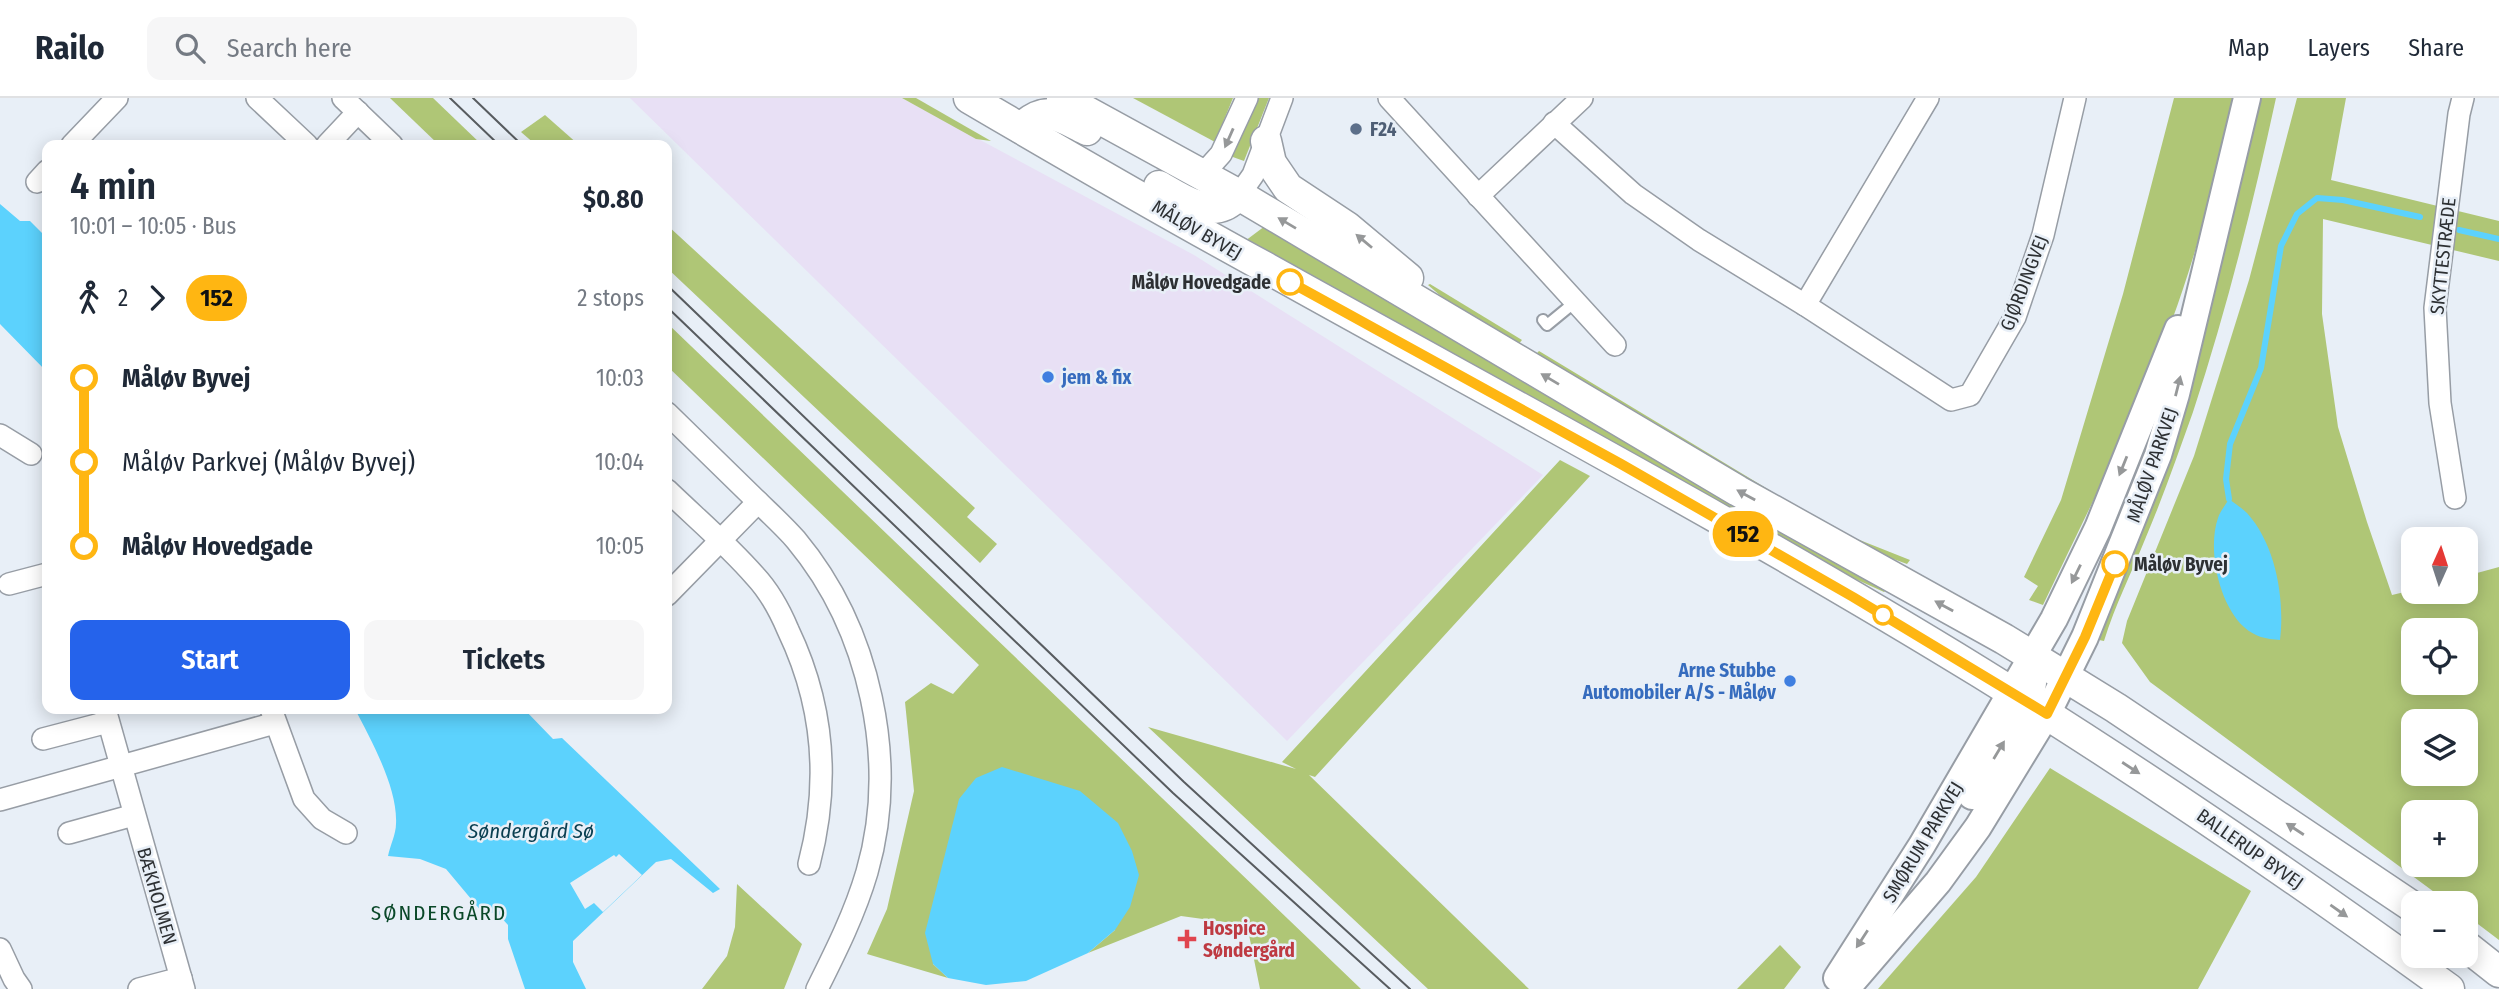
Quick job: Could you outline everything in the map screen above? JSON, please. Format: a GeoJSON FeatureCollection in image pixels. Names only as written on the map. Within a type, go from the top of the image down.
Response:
{"type":"FeatureCollection","features":[{"type":"Feature","properties":{"kind":"main road","name":"MÅLØV BYVEJ"},"geometry":{"type":"LineString","coordinates":[[968,98],[1853,597],[2029,704]]}},
{"type":"Feature","properties":{"kind":"main road"},"geometry":{"type":"LineString","coordinates":[[1062,98],[1191,167],[1738,491],[2033,657],[2116,708],[2401,899]]}},
{"type":"Feature","properties":{"kind":"main road"},"geometry":{"type":"LineString","coordinates":[[1021,128],[1035,115],[1059,116],[1136,154],[1191,167]]}},
{"type":"Feature","properties":{"kind":"main road"},"geometry":{"type":"LineString","coordinates":[[1266,141],[1271,163],[1288,188],[1346,227],[1472,333]]}},
{"type":"Feature","properties":{"kind":"main road"},"geometry":{"type":"LineString","coordinates":[[1077,161],[1112,162],[1192,204],[1210,208],[1225,206],[1239,195]]}},
{"type":"Feature","properties":{"kind":"main road","name":"BALLERUP BYVEJ"},"geometry":{"type":"LineString","coordinates":[[2029,704],[2176,798],[2449,989]]}},
{"type":"Feature","properties":{"kind":"main road"},"geometry":{"type":"LineString","coordinates":[[2478,955],[2499,972]]}},
{"type":"Feature","properties":{"kind":"street"},"geometry":{"type":"LineString","coordinates":[[77,140],[117,98]]}},
{"type":"Feature","properties":{"kind":"street"},"geometry":{"type":"LineString","coordinates":[[257,98],[302,140]]}},
{"type":"Feature","properties":{"kind":"street"},"geometry":{"type":"LineString","coordinates":[[1191,167],[1222,154],[1247,98]]}},
{"type":"Feature","properties":{"kind":"street"},"geometry":{"type":"LineString","coordinates":[[1239,195],[1252,175],[1282,98]]}},
{"type":"Feature","properties":{"kind":"street"},"geometry":{"type":"LineString","coordinates":[[1389,98],[1615,345]]}},
{"type":"Feature","properties":{"kind":"street"},"geometry":{"type":"LineString","coordinates":[[1478,196],[1582,98]]}},
{"type":"Feature","properties":{"kind":"street"},"geometry":{"type":"LineString","coordinates":[[1805,305],[1928,98]]}},
{"type":"Feature","properties":{"kind":"street","name":"GJØRDINGVEJ"},"geometry":{"type":"LineString","coordinates":[[1554,123],[1633,194],[1699,240],[1951,400],[1970,396],[2015,317],[2043,235],[2075,98]]}},
{"type":"Feature","properties":{"kind":"street","name":"MÅLØV PARKVEJ"},"geometry":{"type":"LineString","coordinates":[[2029,704],[2065,677],[2101,600],[2158,455],[2176,394],[2247,98]]}},
{"type":"Feature","properties":{"kind":"street","name":"SKYTTESTRÆDE"},"geometry":{"type":"LineString","coordinates":[[2455,498],[2440,403],[2435,308],[2463,98]]}},
{"type":"Feature","properties":{"kind":"street"},"geometry":{"type":"LineString","coordinates":[[330,140],[351,105],[387,140]]}},
{"type":"Feature","properties":{"kind":"street","name":"MÅLØV PARKVEJ"},"geometry":{"type":"LineString","coordinates":[[2029,704],[2033,657],[2098,528],[2211,243]]}},
{"type":"Feature","properties":{"kind":"street"},"geometry":{"type":"LineString","coordinates":[[672,418],[796,541],[830,590],[858,649],[873,699],[878,749],[877,821],[867,871],[847,929],[817,989]]}},
{"type":"Feature","properties":{"kind":"street"},"geometry":{"type":"LineString","coordinates":[[0,435],[31,454]]}},
{"type":"Feature","properties":{"kind":"street"},"geometry":{"type":"LineString","coordinates":[[672,495],[756,577],[781,614],[800,655],[814,698],[821,743],[822,792],[816,840],[809,864]]}},
{"type":"Feature","properties":{"kind":"street"},"geometry":{"type":"LineString","coordinates":[[672,590],[758,502]]}},
{"type":"Feature","properties":{"kind":"street"},"geometry":{"type":"LineString","coordinates":[[9,584],[42,575]]}},
{"type":"Feature","properties":{"kind":"street","name":"SMØRUM PARKVEJ"},"geometry":{"type":"LineString","coordinates":[[1846,989],[1924,897],[1978,827],[2029,704]]}},
{"type":"Feature","properties":{"kind":"street","name":"SMØRUM PARKVEJ"},"geometry":{"type":"LineString","coordinates":[[1830,989],[1922,845],[2029,704]]}},
{"type":"Feature","properties":{"kind":"street","name":"BÆKHOLMEN"},"geometry":{"type":"LineString","coordinates":[[43,739],[106,715],[182,983],[139,989]]}},
{"type":"Feature","properties":{"kind":"street"},"geometry":{"type":"LineString","coordinates":[[0,800],[121,767],[273,716],[304,799],[322,819],[346,833]]}},
{"type":"Feature","properties":{"kind":"street"},"geometry":{"type":"LineString","coordinates":[[69,832],[134,815]]}},
{"type":"Feature","properties":{"kind":"street"},"geometry":{"type":"LineString","coordinates":[[0,949],[13,979],[21,989]]}},
{"type":"Feature","properties":{"kind":"lane"},"geometry":{"type":"LineString","coordinates":[[1543,320],[1547,325],[1576,302]]}},
{"type":"Feature","properties":{"kind":"shaded area"},"geometry":{"type":"Polygon","coordinates":[[[630,98],[902,98],[1194,255],[1543,475],[1287,741],[630,98]]]}},
{"type":"Feature","properties":{"kind":"green space"},"geometry":{"type":"Polygon","coordinates":[[[390,98],[433,98],[477,140],[434,140],[390,98]]]}},
{"type":"Feature","properties":{"kind":"green space"},"geometry":{"type":"Polygon","coordinates":[[[902,98],[916,98],[991,141],[976,139],[902,98]]]}},
{"type":"Feature","properties":{"kind":"green space"},"geometry":{"type":"Polygon","coordinates":[[[1133,98],[1233,98],[1215,142],[1133,98]]]}},
{"type":"Feature","properties":{"kind":"green space"},"geometry":{"type":"Polygon","coordinates":[[[1255,98],[1269,98],[1244,161],[1230,156],[1255,98]]]}},
{"type":"Feature","properties":{"kind":"green space"},"geometry":{"type":"Polygon","coordinates":[[[2174,98],[2236,98],[2198,240],[2171,323],[2126,430],[2043,605],[2029,600],[2038,586],[2024,577],[2061,500],[2123,294],[2174,98]]]}},
{"type":"Feature","properties":{"kind":"green space"},"geometry":{"type":"Polygon","coordinates":[[[2258,98],[2276,98],[2249,217],[2217,334],[2193,412],[2158,506],[2104,641],[2099,640],[2258,98]]]}},
{"type":"Feature","properties":{"kind":"green space"},"geometry":{"type":"Polygon","coordinates":[[[2297,98],[2346,98],[2331,180],[2499,221],[2499,261],[2323,219],[2322,314],[2338,427],[2392,595],[2401,593],[2401,604],[2478,604],[2478,573],[2499,567],[2499,940],[2478,924],[2478,891],[2433,891],[2414,877],[2478,877],[2478,800],[2401,800],[2401,868],[2150,682],[2122,643],[2127,621],[2194,456],[2249,280],[2297,98]]]}},
{"type":"Feature","properties":{"kind":"green space"},"geometry":{"type":"Polygon","coordinates":[[[545,115],[573,140],[530,140],[521,132],[545,115]]]}},
{"type":"Feature","properties":{"kind":"green space"},"geometry":{"type":"Polygon","coordinates":[[[1269,223],[1886,590],[1884,592],[1829,567],[1565,415],[1245,241],[1269,223]]]}},
{"type":"Feature","properties":{"kind":"green space"},"geometry":{"type":"Polygon","coordinates":[[[672,230],[975,508],[967,517],[997,544],[980,563],[672,273],[672,230]]]}},
{"type":"Feature","properties":{"kind":"green space"},"geometry":{"type":"Polygon","coordinates":[[[1428,285],[1522,340],[1516,347],[1457,310],[1428,285]]]}},
{"type":"Feature","properties":{"kind":"green space"},"geometry":{"type":"Polygon","coordinates":[[[672,328],[1361,989],[1260,989],[1247,925],[1181,916],[1088,953],[1115,930],[933,964],[948,978],[867,954],[887,909],[914,791],[905,702],[931,683],[953,694],[979,665],[672,371],[672,328]]]}},
{"type":"Feature","properties":{"kind":"green space"},"geometry":{"type":"Polygon","coordinates":[[[1539,351],[1837,531],[1910,560],[1907,564],[1855,545],[1533,357],[1539,351]]]}},
{"type":"Feature","properties":{"kind":"green space"},"geometry":{"type":"Polygon","coordinates":[[[1560,460],[1590,476],[1315,777],[1309,775],[1529,989],[1428,989],[1148,727],[1296,769],[1282,762],[1560,460]]]}},
{"type":"Feature","properties":{"kind":"green space"},"geometry":{"type":"Polygon","coordinates":[[[2050,768],[2251,891],[2198,989],[1878,989],[1976,877],[2050,768]]]}},
{"type":"Feature","properties":{"kind":"green space"},"geometry":{"type":"Polygon","coordinates":[[[737,884],[802,944],[784,989],[702,989],[727,956],[735,927],[737,884]]]}},
{"type":"Feature","properties":{"kind":"green space"},"geometry":{"type":"Polygon","coordinates":[[[1780,945],[1801,967],[1784,989],[1737,989],[1780,945]]]}},
{"type":"Feature","properties":{"kind":"water"},"geometry":{"type":"Polygon","coordinates":[[[0,204],[20,221],[30,221],[42,233],[42,367],[0,324],[0,204]]]}},
{"type":"Feature","properties":{"kind":"water"},"geometry":{"type":"Polygon","coordinates":[[[2229,499],[2247,513],[2257,526],[2272,556],[2281,607],[2280,640],[2261,637],[2244,627],[2235,617],[2222,591],[2215,560],[2215,531],[2219,516],[2229,499]]]}},
{"type":"Feature","properties":{"kind":"water","name":"Søndergård Sø"},"geometry":{"type":"Polygon","coordinates":[[[358,714],[529,714],[553,739],[562,738],[720,889],[713,893],[671,859],[656,862],[573,941],[573,962],[586,989],[525,989],[508,939],[508,925],[497,913],[482,912],[446,869],[420,859],[388,856],[396,828],[393,795],[358,714]]]}},
{"type":"Feature","properties":{"kind":"water"},"geometry":{"type":"Polygon","coordinates":[[[1002,767],[1080,791],[1118,823],[1132,851],[1139,875],[1130,907],[1115,930],[1088,953],[1026,981],[986,985],[948,978],[933,964],[925,933],[959,799],[976,778],[1002,767]]]}},
{"type":"Feature","properties":{"kind":"pier"},"geometry":{"type":"Polygon","coordinates":[[[619,854],[642,875],[603,912],[594,903],[585,909],[570,883],[619,854]]]}},
{"type":"Feature","properties":{"kind":"waterway"},"geometry":{"type":"LineString","coordinates":[[2229,499],[2226,479],[2230,444],[2261,368],[2281,246],[2297,214],[2317,198],[2343,200],[2420,217]]}},
{"type":"Feature","properties":{"kind":"waterway"},"geometry":{"type":"LineString","coordinates":[[2459,230],[2499,239]]}},
{"type":"Feature","properties":{"kind":"tram line"},"geometry":{"type":"LineString","coordinates":[[450,98],[494,140]]}},
{"type":"Feature","properties":{"kind":"tram line"},"geometry":{"type":"LineString","coordinates":[[473,98],[517,140]]}},
{"type":"Feature","properties":{"kind":"tram line"},"geometry":{"type":"LineString","coordinates":[[672,290],[1184,782],[1410,989]]}},
{"type":"Feature","properties":{"kind":"tram line"},"geometry":{"type":"LineString","coordinates":[[672,312],[1173,793],[1390,989]]}},
{"type":"Feature","properties":{"kind":"bus line","name":"152"},"geometry":{"type":"LineString","coordinates":[[1290,282],[1621,464],[1853,597],[2047,714],[2085,637],[2115,564]]}},
{"type":"Feature","properties":{"kind":"place","name":"F24"},"geometry":{"type":"Point","coordinates":[1356,129]}},
{"type":"Feature","properties":{"kind":"place","name":"Måløv Hovedgade"},"geometry":{"type":"Point","coordinates":[1290,282]}},
{"type":"Feature","properties":{"kind":"place","name":"jem & fix"},"geometry":{"type":"Point","coordinates":[1048,377]}},
{"type":"Feature","properties":{"kind":"place","name":"Måløv Byvej"},"geometry":{"type":"Point","coordinates":[2115,564]}},
{"type":"Feature","properties":{"kind":"place","name":"Arne Stubbe Automobiler A/S - Måløv"},"geometry":{"type":"Point","coordinates":[1790,681]}},
{"type":"Feature","properties":{"kind":"place","name":"Hospice Søndergård"},"geometry":{"type":"Point","coordinates":[1187,939]}},
{"type":"Feature","properties":{"kind":"district","name":"SØNDERGÅRD"},"geometry":{"type":"Point","coordinates":[439,913]}}]}
